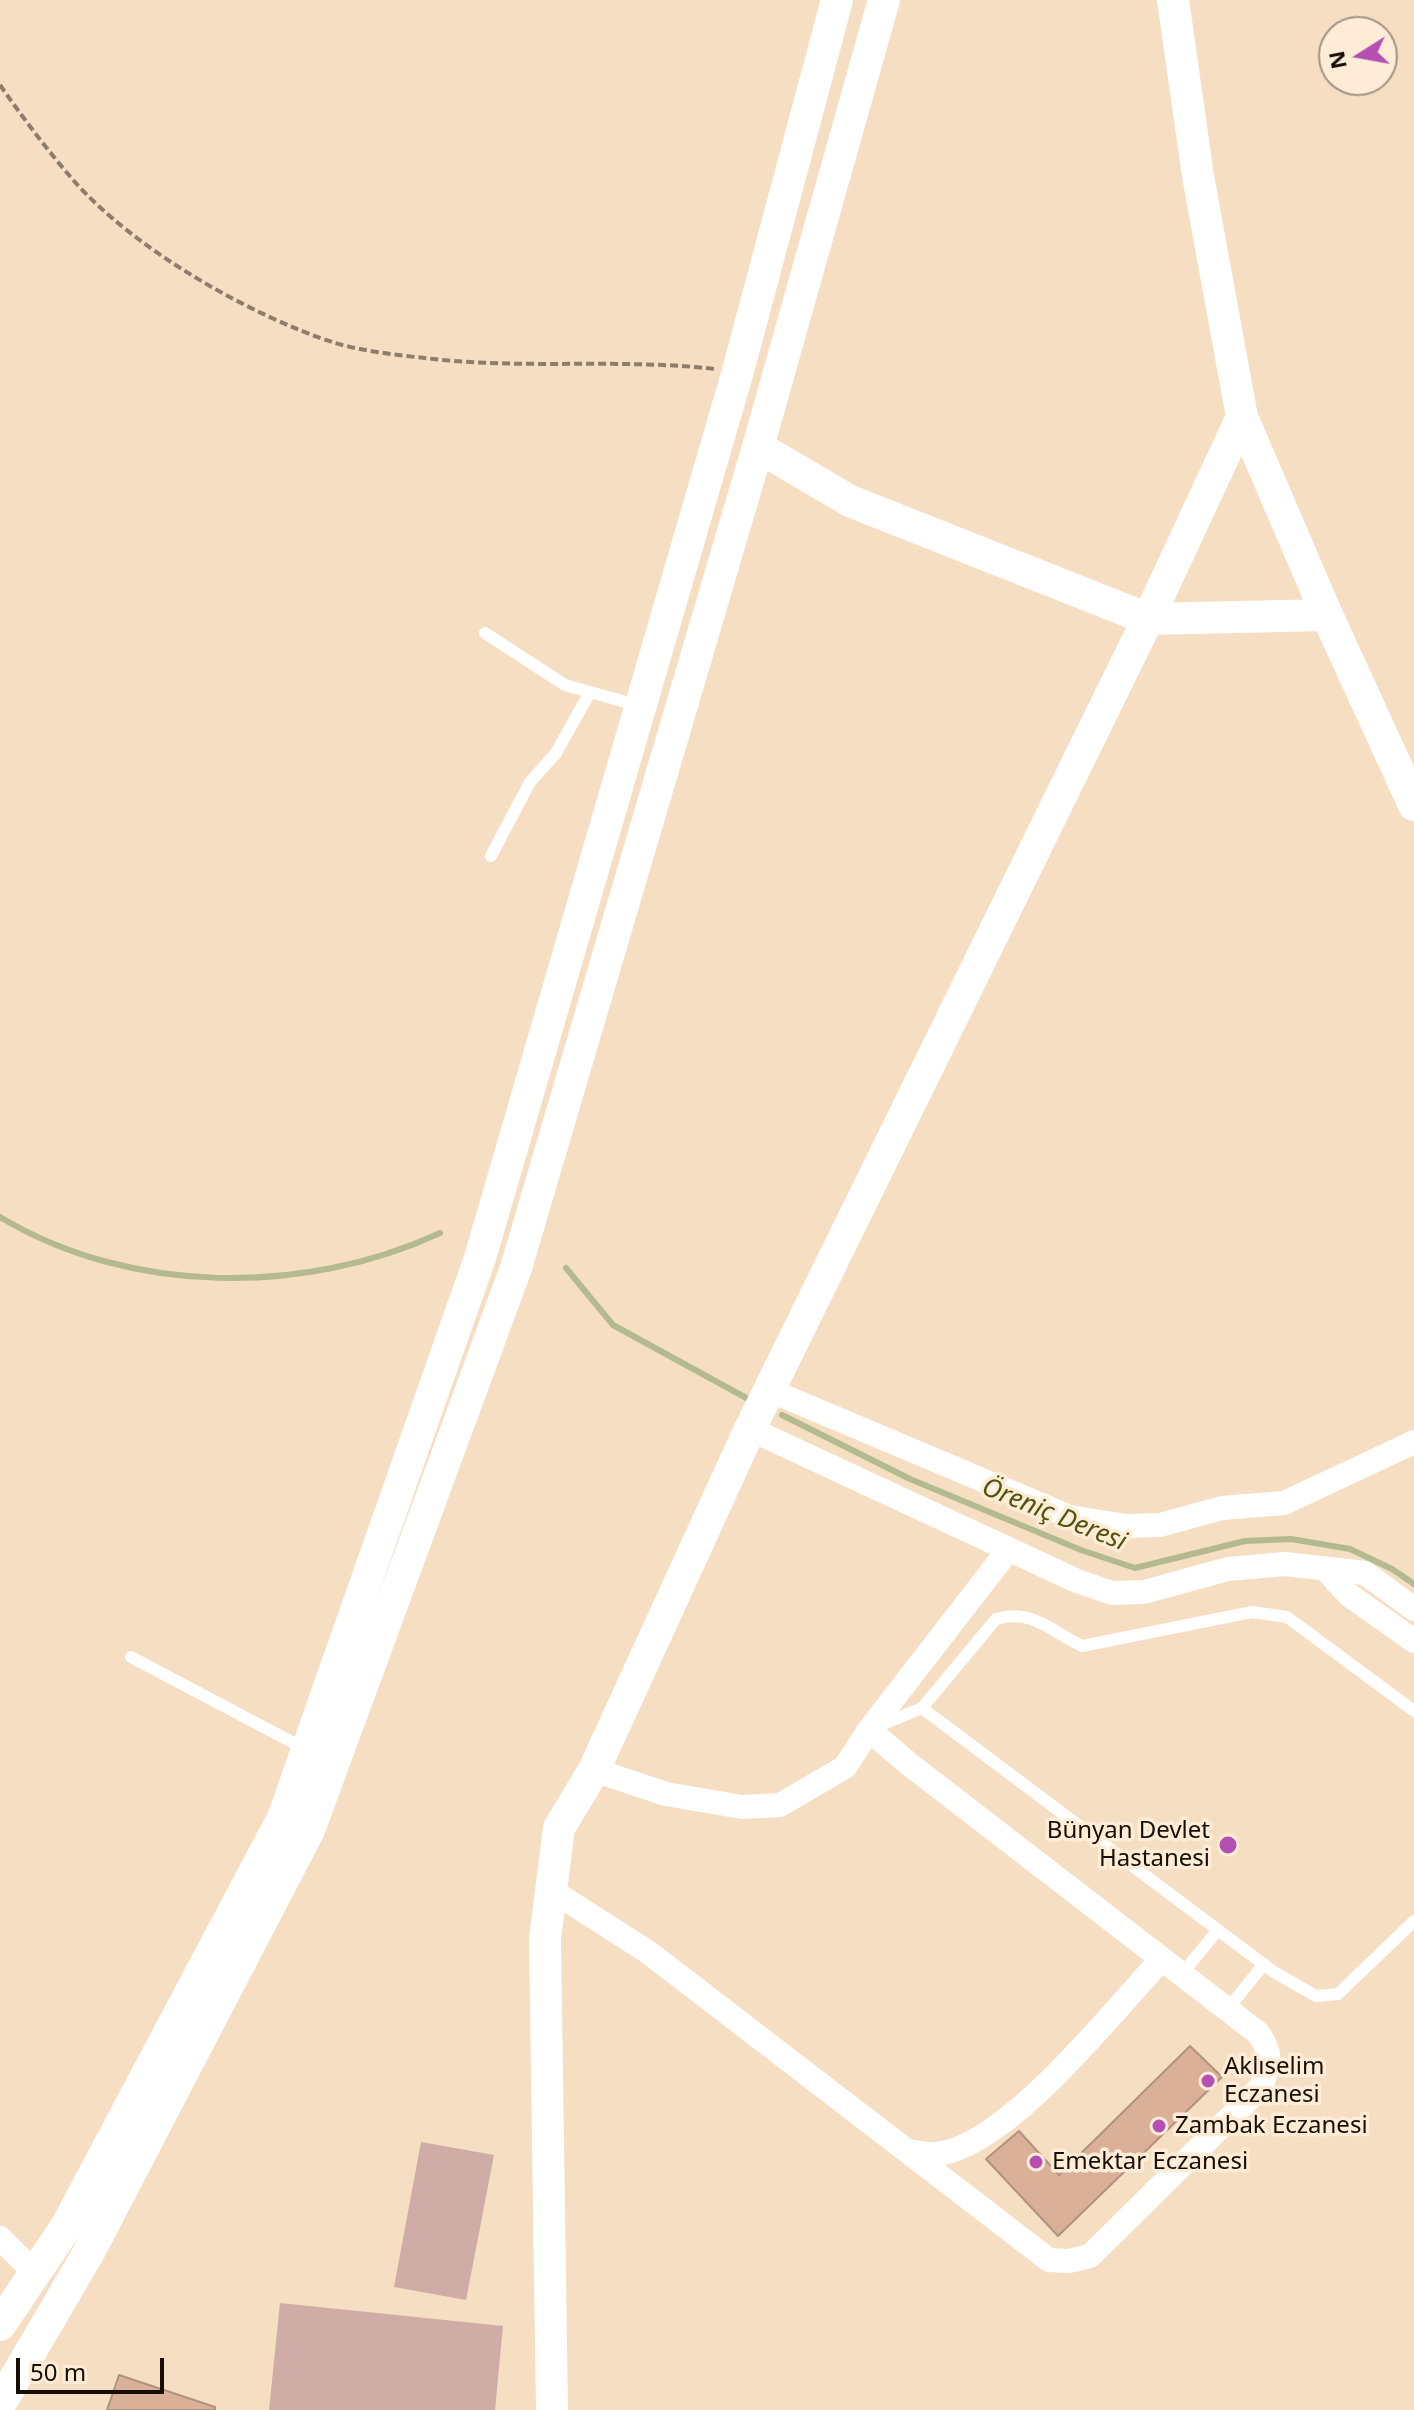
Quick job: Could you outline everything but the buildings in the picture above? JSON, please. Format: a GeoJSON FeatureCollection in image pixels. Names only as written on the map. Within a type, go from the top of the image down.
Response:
{"type":"FeatureCollection","features":[{"type":"Feature","properties":{"kind":"main road"},"geometry":{"type":"LineString","coordinates":[[0,2325],[66,2227],[283,1818],[480,1258],[738,371],[837,0]]}},
{"type":"Feature","properties":{"kind":"main road"},"geometry":{"type":"LineString","coordinates":[[0,2404],[89,2252],[309,1830],[516,1268],[758,447],[884,0]]}},
{"type":"Feature","properties":{"kind":"main road"},"geometry":{"type":"LineString","coordinates":[[1173,0],[1198,176],[1242,417],[1327,615],[1414,805]]}},
{"type":"Feature","properties":{"kind":"main road"},"geometry":{"type":"LineString","coordinates":[[552,2410],[545,1938],[559,1828],[594,1770],[750,1429],[1148,619],[1242,417]]}},
{"type":"Feature","properties":{"kind":"main road"},"geometry":{"type":"LineString","coordinates":[[758,447],[850,501],[1148,619],[1327,615]]}},
{"type":"Feature","properties":{"kind":"street"},"geometry":{"type":"LineString","coordinates":[[769,1390],[1070,1517],[1107,1524],[1160,1525],[1222,1508],[1284,1503],[1414,1442]]}},
{"type":"Feature","properties":{"kind":"street"},"geometry":{"type":"LineString","coordinates":[[750,1429],[1009,1549],[1112,1593],[1144,1592],[1245,1566],[1285,1564],[1365,1573],[1414,1609]]}},
{"type":"Feature","properties":{"kind":"street"},"geometry":{"type":"LineString","coordinates":[[594,1770],[666,1794],[742,1807],[780,1805],[845,1767],[869,1730],[1009,1549]]}},
{"type":"Feature","properties":{"kind":"street"},"geometry":{"type":"LineString","coordinates":[[1326,1570],[1349,1595],[1414,1641]]}},
{"type":"Feature","properties":{"kind":"street"},"geometry":{"type":"LineString","coordinates":[[551,1890],[586,1909],[648,1952],[1049,2260],[1069,2261],[1090,2256],[1261,2087],[1269,2066],[1269,2049],[1258,2033],[869,1730]]}},
{"type":"Feature","properties":{"kind":"street"},"geometry":{"type":"LineString","coordinates":[[904,2150],[935,2155],[957,2149],[1019,2110],[1161,1960]]}},
{"type":"Feature","properties":{"kind":"street"},"geometry":{"type":"LineString","coordinates":[[0,2238],[35,2273]]}},
{"type":"Feature","properties":{"kind":"lane"},"geometry":{"type":"LineString","coordinates":[[485,633],[565,685],[640,706]]}},
{"type":"Feature","properties":{"kind":"lane"},"geometry":{"type":"LineString","coordinates":[[491,856],[530,782],[556,753],[589,694]]}},
{"type":"Feature","properties":{"kind":"lane"},"geometry":{"type":"LineString","coordinates":[[869,1730],[922,1708],[996,1619],[1012,1614],[1034,1617],[1082,1646],[1252,1612],[1287,1617],[1414,1711]]}},
{"type":"Feature","properties":{"kind":"lane"},"geometry":{"type":"LineString","coordinates":[[131,1657],[307,1750]]}},
{"type":"Feature","properties":{"kind":"lane"},"geometry":{"type":"LineString","coordinates":[[922,1708],[1264,1964],[1316,1996],[1338,1994],[1414,1921]]}},
{"type":"Feature","properties":{"kind":"lane"},"geometry":{"type":"LineString","coordinates":[[1181,1975],[1218,1930]]}},
{"type":"Feature","properties":{"kind":"lane"},"geometry":{"type":"LineString","coordinates":[[1227,2010],[1264,1964]]}},
{"type":"Feature","properties":{"kind":"path"},"geometry":{"type":"LineString","coordinates":[[0,85],[76,183],[163,258],[253,307],[336,343],[426,359],[571,366],[655,362],[738,371]]}},
{"type":"Feature","properties":{"kind":"shaded area"},"geometry":{"type":"Polygon","coordinates":[[[421,2142],[494,2155],[466,2300],[394,2287],[421,2142]]]}},
{"type":"Feature","properties":{"kind":"shaded area"},"geometry":{"type":"Polygon","coordinates":[[[280,2303],[503,2326],[495,2410],[269,2410],[280,2303]]]}},
{"type":"Feature","properties":{"kind":"waterway","name":"Öreniç Deresi"},"geometry":{"type":"LineString","coordinates":[[0,1217],[51,1243],[104,1261],[160,1273],[218,1278],[275,1276],[332,1268],[387,1254],[440,1233]]}},
{"type":"Feature","properties":{"kind":"waterway","name":"Öreniç Deresi"},"geometry":{"type":"LineString","coordinates":[[566,1268],[613,1325],[750,1400]]}},
{"type":"Feature","properties":{"kind":"waterway","name":"Öreniç Deresi"},"geometry":{"type":"LineString","coordinates":[[782,1415],[910,1479],[1081,1550],[1135,1568],[1245,1541],[1291,1539],[1350,1549],[1392,1569],[1414,1584]]}},
{"type":"Feature","properties":{"kind":"place","name":"Bünyan Devlet Hastanesi"},"geometry":{"type":"Point","coordinates":[1228,1845]}},
{"type":"Feature","properties":{"kind":"place","name":"Aklıselim Eczanesi"},"geometry":{"type":"Point","coordinates":[1208,2081]}},
{"type":"Feature","properties":{"kind":"place","name":"Zambak Eczanesi"},"geometry":{"type":"Point","coordinates":[1159,2126]}},
{"type":"Feature","properties":{"kind":"place","name":"Emektar Eczanesi"},"geometry":{"type":"Point","coordinates":[1036,2162]}}]}
